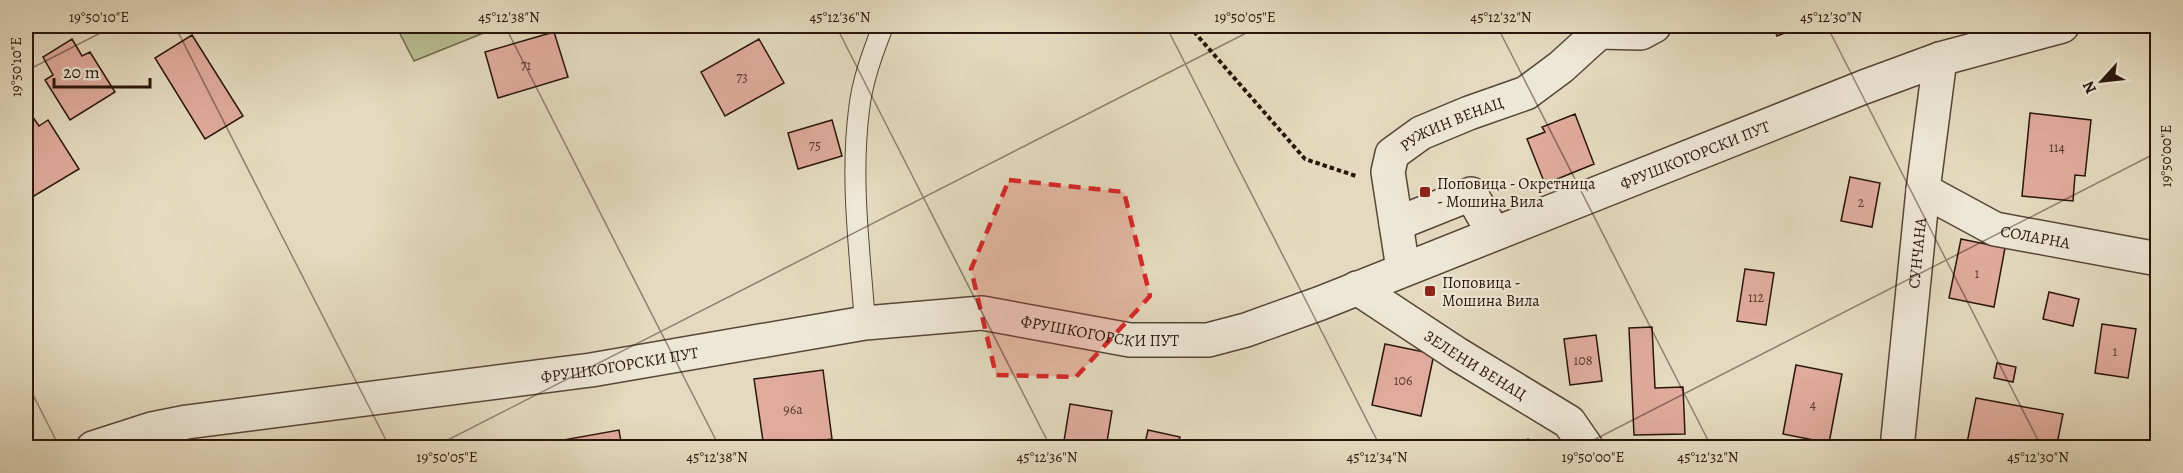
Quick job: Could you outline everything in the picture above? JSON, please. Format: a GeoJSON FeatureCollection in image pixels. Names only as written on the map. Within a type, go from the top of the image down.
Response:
{"type":"FeatureCollection","features":[{"type":"Feature","properties":{"kind":"street"},"geometry":{"type":"LineString","coordinates":[[1602,29],[1641,33],[1654,26]]}},
{"type":"Feature","properties":{"kind":"street","name":"ФРУШКОГОРСКИ ПУТ"},"geometry":{"type":"LineString","coordinates":[[93,447],[152,429],[187,422],[591,370],[865,323],[982,313],[1130,340],[1208,339],[1245,330],[1357,288],[1940,59],[2062,26]]}},
{"type":"Feature","properties":{"kind":"street","name":"РУЖИН ВЕНАЦ"},"geometry":{"type":"LineString","coordinates":[[1403,269],[1388,172],[1392,154],[1421,134],[1469,113],[1526,93],[1561,67],[1602,29]]}},
{"type":"Feature","properties":{"kind":"street","name":"СУНЧАНА"},"geometry":{"type":"LineString","coordinates":[[1897,447],[1923,190],[1940,59]]}},
{"type":"Feature","properties":{"kind":"street","name":"СОЛАРНА"},"geometry":{"type":"LineString","coordinates":[[1923,190],[1995,229],[2157,259]]}},
{"type":"Feature","properties":{"kind":"street"},"geometry":{"type":"LineString","coordinates":[[1396,224],[1471,194],[1494,234]]}},
{"type":"Feature","properties":{"kind":"street","name":"ЗЕЛЕНИ ВЕНАЦ"},"geometry":{"type":"LineString","coordinates":[[1357,288],[1457,354],[1569,422],[1587,447]]}},
{"type":"Feature","properties":{"kind":"lane"},"geometry":{"type":"LineString","coordinates":[[865,323],[855,184],[859,109],[872,53],[883,26]]}},
{"type":"Feature","properties":{"kind":"path"},"geometry":{"type":"LineString","coordinates":[[1189,26],[1305,159],[1390,187]]}},
{"type":"Feature","properties":{"kind":"highlighted area"},"geometry":{"type":"Polygon","coordinates":[[[1009,180],[1124,192],[1150,296],[1076,377],[996,375],[971,269],[1009,180]]]}},
{"type":"Feature","properties":{"kind":"green space"},"geometry":{"type":"Polygon","coordinates":[[[396,26],[501,26],[414,61],[396,26]]]}},
{"type":"Feature","properties":{"kind":"building"},"geometry":{"type":"Polygon","coordinates":[[[1773,26],[1802,26],[1777,36],[1773,26]]]}},
{"type":"Feature","properties":{"kind":"building"},"geometry":{"type":"Polygon","coordinates":[[[554,32],[568,77],[498,98],[485,52],[554,32]]]}},
{"type":"Feature","properties":{"kind":"building"},"geometry":{"type":"Polygon","coordinates":[[[192,35],[243,116],[205,139],[155,58],[192,35]]]}},
{"type":"Feature","properties":{"kind":"building"},"geometry":{"type":"Polygon","coordinates":[[[72,39],[82,56],[90,52],[115,92],[70,120],[45,80],[53,75],[43,57],[72,39]]]}},
{"type":"Feature","properties":{"kind":"building"},"geometry":{"type":"Polygon","coordinates":[[[759,39],[784,83],[725,116],[701,72],[759,39]]]}},
{"type":"Feature","properties":{"kind":"building"},"geometry":{"type":"Polygon","coordinates":[[[2030,113],[2091,120],[2085,176],[2075,175],[2073,201],[2022,196],[2030,113]]]}},
{"type":"Feature","properties":{"kind":"building"},"geometry":{"type":"Polygon","coordinates":[[[1575,114],[1594,164],[1545,184],[1527,139],[1545,132],[1542,127],[1575,114]]]}},
{"type":"Feature","properties":{"kind":"building"},"geometry":{"type":"Polygon","coordinates":[[[32,116],[39,126],[48,120],[79,169],[29,199],[26,193],[26,120],[32,116]]]}},
{"type":"Feature","properties":{"kind":"building"},"geometry":{"type":"Polygon","coordinates":[[[832,120],[842,156],[798,169],[788,133],[832,120]]]}},
{"type":"Feature","properties":{"kind":"building"},"geometry":{"type":"Polygon","coordinates":[[[1850,177],[1880,183],[1872,227],[1841,221],[1850,177]]]}},
{"type":"Feature","properties":{"kind":"building"},"geometry":{"type":"Polygon","coordinates":[[[1961,239],[2005,248],[1994,307],[1949,298],[1961,239]]]}},
{"type":"Feature","properties":{"kind":"building"},"geometry":{"type":"Polygon","coordinates":[[[1745,269],[1774,273],[1766,325],[1737,321],[1745,269]]]}},
{"type":"Feature","properties":{"kind":"building"},"geometry":{"type":"Polygon","coordinates":[[[2049,292],[2079,299],[2073,326],[2043,319],[2049,292]]]}},
{"type":"Feature","properties":{"kind":"building"},"geometry":{"type":"Polygon","coordinates":[[[2102,324],[2136,329],[2128,378],[2095,373],[2102,324]]]}},
{"type":"Feature","properties":{"kind":"building"},"geometry":{"type":"Polygon","coordinates":[[[1652,327],[1655,388],[1683,387],[1685,434],[1634,435],[1629,328],[1652,327]]]}},
{"type":"Feature","properties":{"kind":"building"},"geometry":{"type":"Polygon","coordinates":[[[1596,335],[1602,381],[1570,385],[1564,339],[1596,335]]]}},
{"type":"Feature","properties":{"kind":"building"},"geometry":{"type":"Polygon","coordinates":[[[1385,344],[1434,354],[1421,416],[1372,405],[1385,344]]]}},
{"type":"Feature","properties":{"kind":"building"},"geometry":{"type":"Polygon","coordinates":[[[1997,363],[2016,367],[2013,382],[1994,378],[1997,363]]]}},
{"type":"Feature","properties":{"kind":"building"},"geometry":{"type":"Polygon","coordinates":[[[1796,365],[1842,374],[1829,443],[1783,434],[1796,365]]]}},
{"type":"Feature","properties":{"kind":"building"},"geometry":{"type":"Polygon","coordinates":[[[823,370],[832,439],[764,448],[754,379],[823,370]]]}},
{"type":"Feature","properties":{"kind":"building"},"geometry":{"type":"Polygon","coordinates":[[[1976,398],[2063,414],[2057,444],[2047,442],[2046,448],[1966,448],[1976,398]]]}},
{"type":"Feature","properties":{"kind":"building"},"geometry":{"type":"Polygon","coordinates":[[[1070,404],[1112,411],[1106,448],[1064,441],[1070,404]]]}},
{"type":"Feature","properties":{"kind":"building"},"geometry":{"type":"Polygon","coordinates":[[[619,430],[622,448],[564,448],[563,440],[619,430]]]}},
{"type":"Feature","properties":{"kind":"building"},"geometry":{"type":"Polygon","coordinates":[[[1148,430],[1180,437],[1177,448],[1144,448],[1148,430]]]}},
{"type":"Feature","properties":{"kind":"building"},"geometry":{"type":"Polygon","coordinates":[[[1528,439],[1537,448],[1520,448],[1528,439]]]}},
{"type":"Feature","properties":{"kind":"place","name":"Поповица - Окретница - Мошина Вила"},"geometry":{"type":"Point","coordinates":[1425,192]}},
{"type":"Feature","properties":{"kind":"place","name":"Поповица - Мошина Вила"},"geometry":{"type":"Point","coordinates":[1430,291]}}]}
